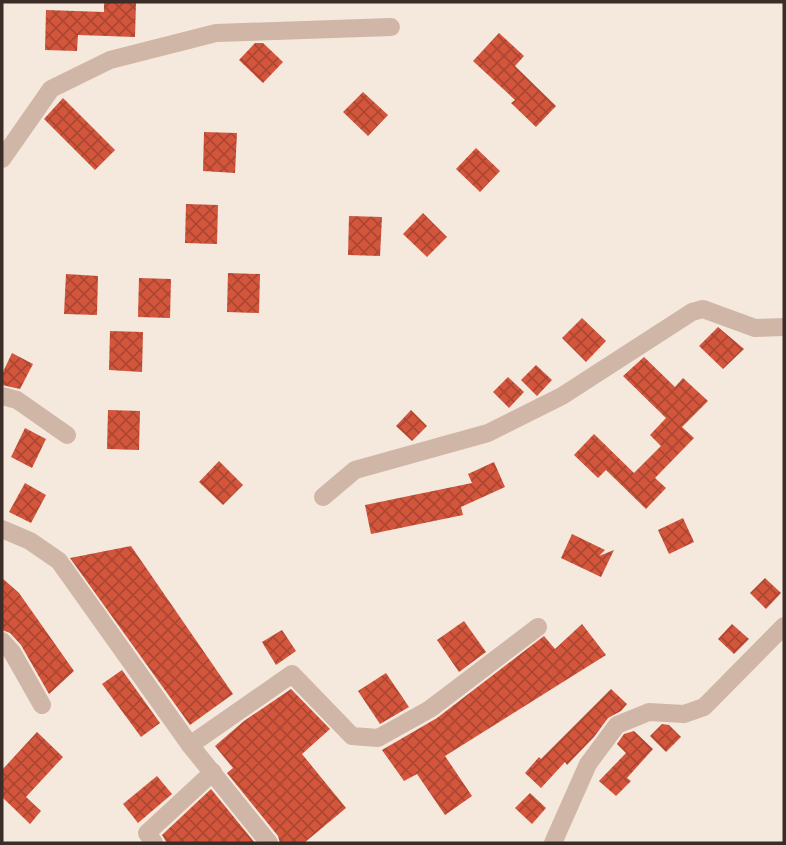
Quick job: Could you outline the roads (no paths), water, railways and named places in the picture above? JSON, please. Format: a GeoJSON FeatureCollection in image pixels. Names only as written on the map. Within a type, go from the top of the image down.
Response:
{"type":"FeatureCollection","features":[{"type":"Feature","properties":{"kind":"street"},"geometry":{"type":"LineString","coordinates":[[2,159],[51,89],[110,60],[216,33],[391,27]]}},
{"type":"Feature","properties":{"kind":"street"},"geometry":{"type":"LineString","coordinates":[[323,497],[355,470],[488,433],[513,421],[562,396],[692,312],[703,309],[755,328],[784,327]]}},
{"type":"Feature","properties":{"kind":"street"},"geometry":{"type":"LineString","coordinates":[[2,396],[17,400],[67,435]]}},
{"type":"Feature","properties":{"kind":"street"},"geometry":{"type":"LineString","coordinates":[[2,529],[30,541],[59,561],[190,745],[269,843]]}},
{"type":"Feature","properties":{"kind":"street"},"geometry":{"type":"LineString","coordinates":[[553,843],[588,764],[617,725],[649,712],[684,714],[704,707],[784,626]]}},
{"type":"Feature","properties":{"kind":"street"},"geometry":{"type":"LineString","coordinates":[[190,745],[292,674],[352,736],[378,738],[430,709],[538,627]]}},
{"type":"Feature","properties":{"kind":"street"},"geometry":{"type":"LineString","coordinates":[[2,641],[12,652],[42,705]]}},
{"type":"Feature","properties":{"kind":"street"},"geometry":{"type":"LineString","coordinates":[[154,843],[146,833],[213,772]]}}]}
